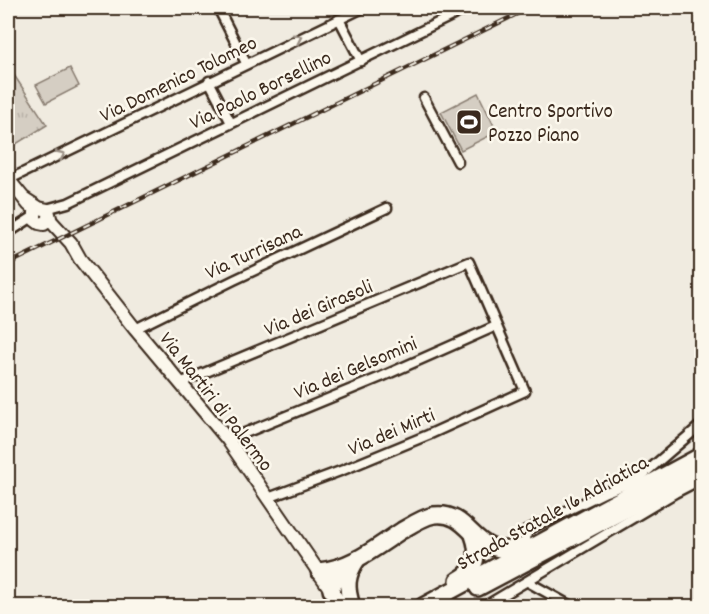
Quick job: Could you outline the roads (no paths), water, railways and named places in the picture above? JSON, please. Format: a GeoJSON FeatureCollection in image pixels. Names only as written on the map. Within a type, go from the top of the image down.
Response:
{"type":"FeatureCollection","features":[{"type":"Feature","properties":{"kind":"highway","name":"Strada Statale 16 Adriatica"},"geometry":{"type":"LineString","coordinates":[[423,606],[702,455]]}},
{"type":"Feature","properties":{"kind":"highway","name":"Strada Statale 16 Adriatica"},"geometry":{"type":"LineString","coordinates":[[444,606],[702,469]]}},
{"type":"Feature","properties":{"kind":"highway"},"geometry":{"type":"LineString","coordinates":[[331,590],[351,568],[412,524],[433,515],[451,515],[463,523],[472,535],[477,547],[477,556],[470,572],[412,606]]}},
{"type":"Feature","properties":{"kind":"highway"},"geometry":{"type":"LineString","coordinates":[[472,535],[494,549],[507,550],[555,535]]}},
{"type":"Feature","properties":{"kind":"highway"},"geometry":{"type":"LineString","coordinates":[[318,571],[351,568]]}},
{"type":"Feature","properties":{"kind":"highway"},"geometry":{"type":"LineString","coordinates":[[351,568],[348,594],[352,606]]}},
{"type":"Feature","properties":{"kind":"street"},"geometry":{"type":"LineString","coordinates":[[220,8],[246,63]]}},
{"type":"Feature","properties":{"kind":"street","name":"Via Domenico Tolomeo"},"geometry":{"type":"LineString","coordinates":[[8,180],[339,19],[349,10],[363,8]]}},
{"type":"Feature","properties":{"kind":"street","name":"Via Paolo Borsellino"},"geometry":{"type":"LineString","coordinates":[[8,233],[468,8]]}},
{"type":"Feature","properties":{"kind":"street"},"geometry":{"type":"LineString","coordinates":[[339,19],[361,61]]}},
{"type":"Feature","properties":{"kind":"street"},"geometry":{"type":"LineString","coordinates":[[209,81],[231,123]]}},
{"type":"Feature","properties":{"kind":"street"},"geometry":{"type":"LineString","coordinates":[[424,98],[458,162]]}},
{"type":"Feature","properties":{"kind":"street","name":"Via Martiri di Palermo"},"geometry":{"type":"LineString","coordinates":[[8,180],[42,216],[64,247],[80,259],[228,440],[331,590]]}},
{"type":"Feature","properties":{"kind":"street","name":"Via Turrisana"},"geometry":{"type":"LineString","coordinates":[[135,328],[387,208]]}},
{"type":"Feature","properties":{"kind":"street","name":"Via dei Girasoli"},"geometry":{"type":"LineString","coordinates":[[180,383],[469,262],[496,326]]}},
{"type":"Feature","properties":{"kind":"street","name":"Via dei Mirti"},"geometry":{"type":"LineString","coordinates":[[268,498],[343,471],[525,391],[496,326]]}},
{"type":"Feature","properties":{"kind":"street","name":"Via dei Gelsomini"},"geometry":{"type":"LineString","coordinates":[[228,440],[381,377],[496,326]]}},
{"type":"Feature","properties":{"kind":"street"},"geometry":{"type":"LineString","coordinates":[[526,541],[527,530],[606,492],[637,480],[702,424]]}},
{"type":"Feature","properties":{"kind":"street"},"geometry":{"type":"LineString","coordinates":[[485,606],[702,479]]}},
{"type":"Feature","properties":{"kind":"street"},"geometry":{"type":"LineString","coordinates":[[525,568],[526,583]]}},
{"type":"Feature","properties":{"kind":"street"},"geometry":{"type":"LineString","coordinates":[[526,583],[571,606]]}},
{"type":"Feature","properties":{"kind":"street"},"geometry":{"type":"LineString","coordinates":[[331,590],[342,606]]}},
{"type":"Feature","properties":{"kind":"railway"},"geometry":{"type":"LineString","coordinates":[[8,264],[529,8]]}},
{"type":"Feature","properties":{"kind":"place","name":"Centro Sportivo Pozzo Piano"},"geometry":{"type":"Point","coordinates":[469,122]}}]}
